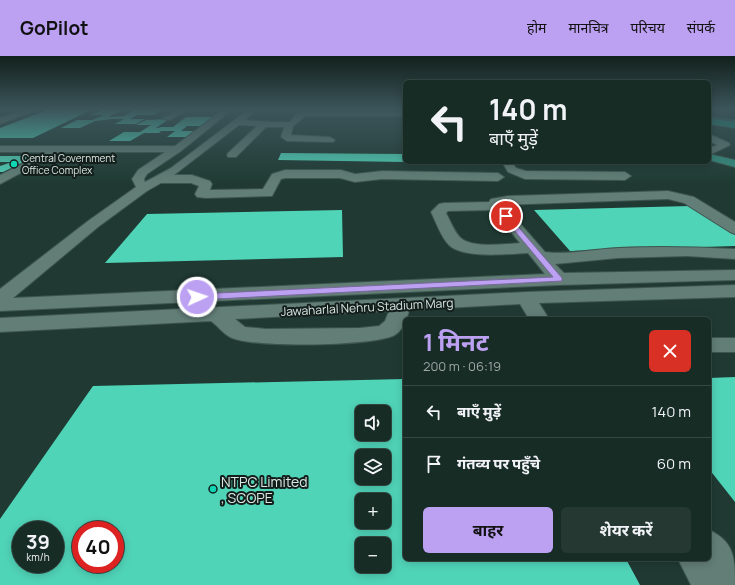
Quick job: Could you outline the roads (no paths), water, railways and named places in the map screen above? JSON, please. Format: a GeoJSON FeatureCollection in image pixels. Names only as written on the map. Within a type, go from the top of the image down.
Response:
{"type":"FeatureCollection","features":[{"type":"Feature","properties":{"kind":"main road"},"geometry":{"type":"LineString","coordinates":[[711,154],[735,160]]}},
{"type":"Feature","properties":{"kind":"main road"},"geometry":{"type":"LineString","coordinates":[[711,158],[735,164]]}},
{"type":"Feature","properties":{"kind":"street"},"geometry":{"type":"LineString","coordinates":[[143,188],[138,179],[142,172],[197,134]]}},
{"type":"Feature","properties":{"kind":"street"},"geometry":{"type":"LineString","coordinates":[[0,299],[93,224],[143,188],[175,170],[223,134]]}},
{"type":"Feature","properties":{"kind":"street"},"geometry":{"type":"LineString","coordinates":[[232,155],[254,134]]}},
{"type":"Feature","properties":{"kind":"street"},"geometry":{"type":"LineString","coordinates":[[287,134],[287,138],[330,140]]}},
{"type":"Feature","properties":{"kind":"street"},"geometry":{"type":"LineString","coordinates":[[711,139],[726,145],[711,152]]}},
{"type":"Feature","properties":{"kind":"street"},"geometry":{"type":"LineString","coordinates":[[711,146],[720,148]]}},
{"type":"Feature","properties":{"kind":"street"},"geometry":{"type":"LineString","coordinates":[[0,149],[177,149]]}},
{"type":"Feature","properties":{"kind":"street"},"geometry":{"type":"LineString","coordinates":[[0,180],[59,150]]}},
{"type":"Feature","properties":{"kind":"street"},"geometry":{"type":"LineString","coordinates":[[508,164],[512,170],[525,175],[625,176],[613,166]]}},
{"type":"Feature","properties":{"kind":"street"},"geometry":{"type":"LineString","coordinates":[[159,179],[192,179],[206,184],[202,194],[233,194],[267,193],[276,177],[285,174],[340,174],[355,178],[382,175],[498,177]]}},
{"type":"Feature","properties":{"kind":"street"},"geometry":{"type":"LineString","coordinates":[[559,280],[497,206],[496,202],[500,200],[668,195],[689,200],[735,229]]}},
{"type":"Feature","properties":{"kind":"street"},"geometry":{"type":"LineString","coordinates":[[497,206],[444,207],[438,212],[455,242],[459,246],[478,249],[537,253],[574,258],[618,253],[680,252],[735,254]]}},
{"type":"Feature","properties":{"kind":"street","name":"Jawaharlal Nehru Stadium Marg"},"geometry":{"type":"LineString","coordinates":[[0,306],[559,280],[697,276],[731,282]]}},
{"type":"Feature","properties":{"kind":"street"},"geometry":{"type":"LineString","coordinates":[[731,282],[735,307]]}},
{"type":"Feature","properties":{"kind":"street","name":"Jawaharlal Nehru Stadium Marg"},"geometry":{"type":"LineString","coordinates":[[8,325],[218,315],[239,333],[268,338],[345,336],[386,331],[397,321],[400,305],[526,298],[731,282]]}},
{"type":"Feature","properties":{"kind":"street"},"geometry":{"type":"LineString","coordinates":[[526,298],[538,317]]}},
{"type":"Feature","properties":{"kind":"street"},"geometry":{"type":"LineString","coordinates":[[0,340],[8,325],[37,304]]}},
{"type":"Feature","properties":{"kind":"street"},"geometry":{"type":"LineString","coordinates":[[711,345],[735,345]]}},
{"type":"Feature","properties":{"kind":"street"},"geometry":{"type":"LineString","coordinates":[[711,551],[733,585]]}},
{"type":"Feature","properties":{"kind":"street"},"geometry":{"type":"LineString","coordinates":[[697,561],[713,585]]}},
{"type":"Feature","properties":{"kind":"place","name":"Central Government Office Complex"},"geometry":{"type":"Point","coordinates":[14,164]}},
{"type":"Feature","properties":{"kind":"place","name":"NTPC Limited , SCOPE"},"geometry":{"type":"Point","coordinates":[213,489]}}]}
